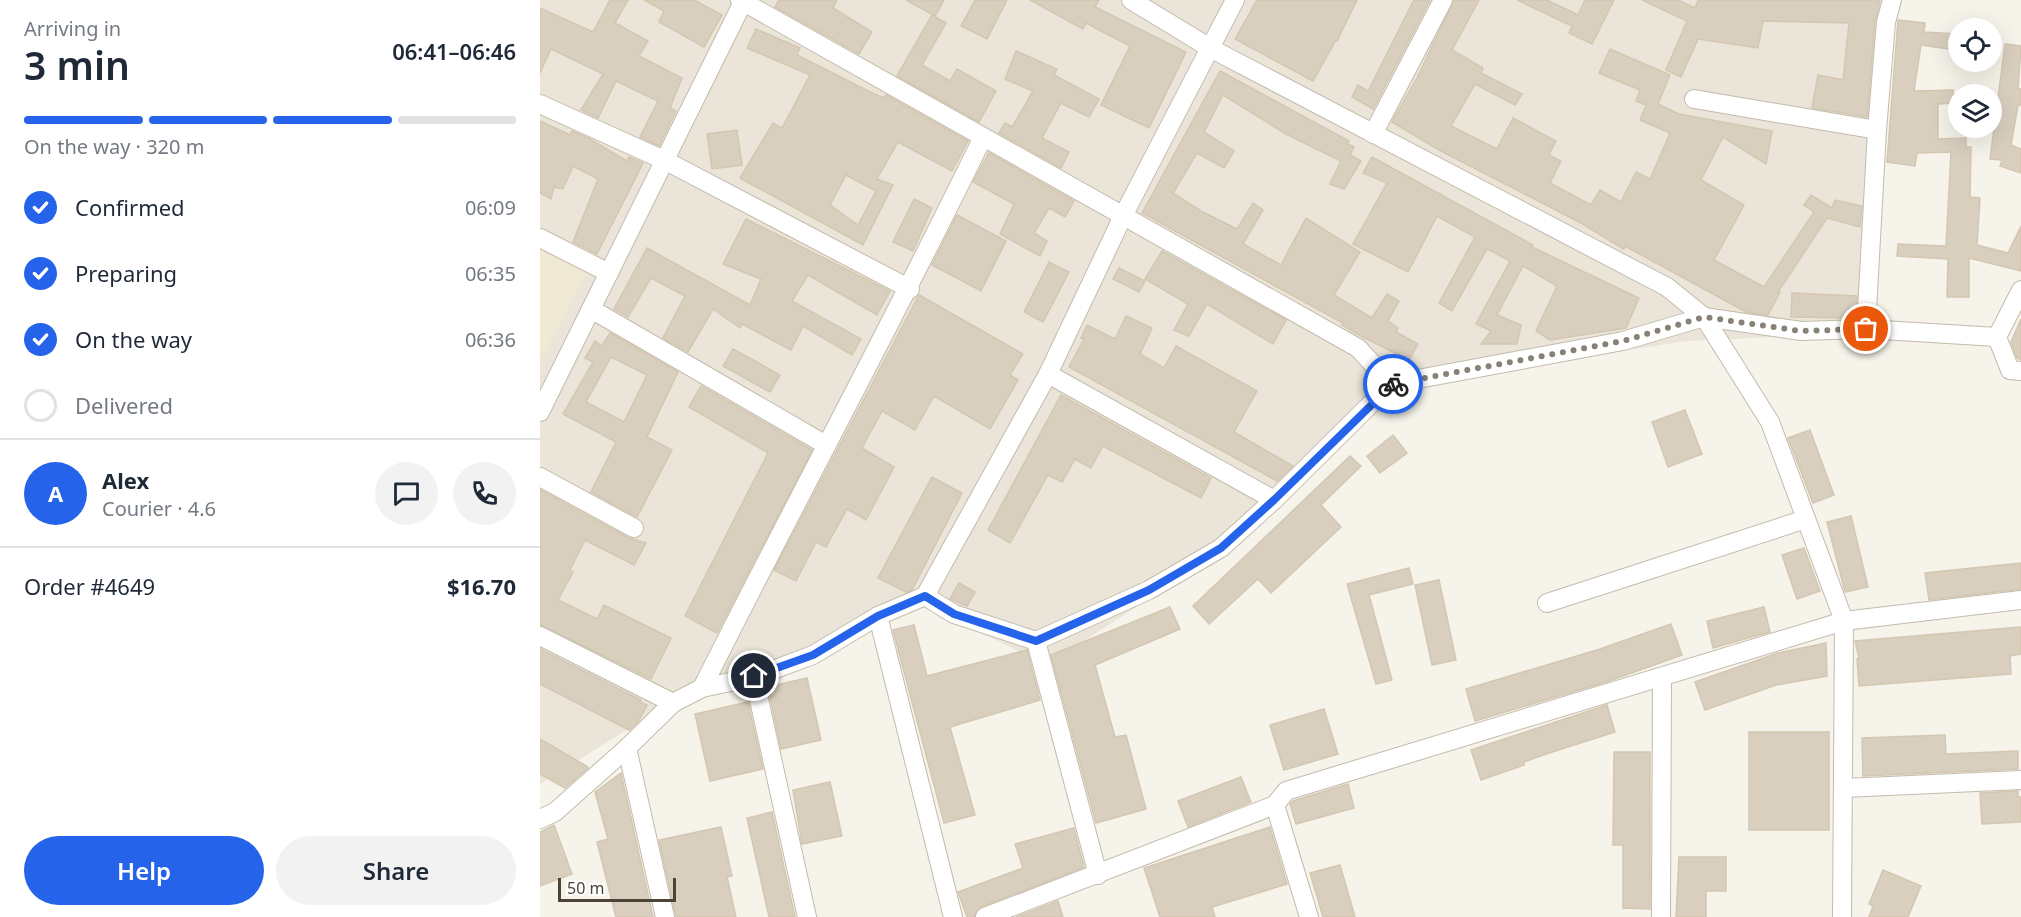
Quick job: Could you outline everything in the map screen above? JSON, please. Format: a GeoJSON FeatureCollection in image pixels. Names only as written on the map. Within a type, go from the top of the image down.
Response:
{"type":"FeatureCollection","features":[{"type":"Feature","properties":{"kind":"street"},"geometry":{"type":"LineString","coordinates":[[540,412],[666,160],[742,0],[1358,348],[1391,384]]}},
{"type":"Feature","properties":{"kind":"street"},"geometry":{"type":"LineString","coordinates":[[1131,0],[1210,48],[1667,287],[1704,317],[1770,423],[1844,621],[1842,917]]}},
{"type":"Feature","properties":{"kind":"street"},"geometry":{"type":"LineString","coordinates":[[540,819],[555,812],[673,704],[702,688],[754,676],[813,655],[878,616],[925,596],[1048,374],[1123,216],[1235,0]]}},
{"type":"Feature","properties":{"kind":"street"},"geometry":{"type":"LineString","coordinates":[[1373,134],[1443,0]]}},
{"type":"Feature","properties":{"kind":"street"},"geometry":{"type":"LineString","coordinates":[[1866,329],[1877,130],[1886,22],[1892,0]]}},
{"type":"Feature","properties":{"kind":"street"},"geometry":{"type":"LineString","coordinates":[[1694,99],[1877,130]]}},
{"type":"Feature","properties":{"kind":"street"},"geometry":{"type":"LineString","coordinates":[[540,104],[666,160],[909,289]]}},
{"type":"Feature","properties":{"kind":"street"},"geometry":{"type":"LineString","coordinates":[[702,688],[825,446],[909,289],[983,137]]}},
{"type":"Feature","properties":{"kind":"street"},"geometry":{"type":"LineString","coordinates":[[540,238],[609,273]]}},
{"type":"Feature","properties":{"kind":"street"},"geometry":{"type":"LineString","coordinates":[[2021,290],[1997,337],[2010,370],[2021,371]]}},
{"type":"Feature","properties":{"kind":"street"},"geometry":{"type":"LineString","coordinates":[[591,309],[825,446]]}},
{"type":"Feature","properties":{"kind":"street"},"geometry":{"type":"LineString","coordinates":[[925,596],[954,614],[1036,641],[1149,590],[1221,548],[1274,500],[1391,384],[1623,341],[1704,317],[1801,331],[1866,329],[1997,337]]}},
{"type":"Feature","properties":{"kind":"street"},"geometry":{"type":"LineString","coordinates":[[1048,374],[1274,500]]}},
{"type":"Feature","properties":{"kind":"street"},"geometry":{"type":"LineString","coordinates":[[540,477],[634,528]]}},
{"type":"Feature","properties":{"kind":"street"},"geometry":{"type":"LineString","coordinates":[[1547,603],[1806,519]]}},
{"type":"Feature","properties":{"kind":"street"},"geometry":{"type":"LineString","coordinates":[[985,917],[1275,805],[1286,791],[1844,621],[2021,600]]}},
{"type":"Feature","properties":{"kind":"street"},"geometry":{"type":"LineString","coordinates":[[878,616],[953,917]]}},
{"type":"Feature","properties":{"kind":"street"},"geometry":{"type":"LineString","coordinates":[[540,636],[673,704]]}},
{"type":"Feature","properties":{"kind":"street"},"geometry":{"type":"LineString","coordinates":[[1036,641],[1098,874]]}},
{"type":"Feature","properties":{"kind":"street"},"geometry":{"type":"LineString","coordinates":[[754,676],[807,917]]}},
{"type":"Feature","properties":{"kind":"street"},"geometry":{"type":"LineString","coordinates":[[1662,676],[1662,917]]}},
{"type":"Feature","properties":{"kind":"street"},"geometry":{"type":"LineString","coordinates":[[627,748],[665,917]]}},
{"type":"Feature","properties":{"kind":"street"},"geometry":{"type":"LineString","coordinates":[[1844,788],[2021,780]]}},
{"type":"Feature","properties":{"kind":"street"},"geometry":{"type":"LineString","coordinates":[[1275,805],[1309,917]]}},
{"type":"Feature","properties":{"kind":"shaded area"},"geometry":{"type":"Polygon","coordinates":[[[540,0],[1890,0],[1866,333],[1688,341],[1401,384],[1233,544],[1047,665],[922,604],[678,698],[540,784],[540,0]]]}},
{"type":"Feature","properties":{"kind":"shaded area"},"geometry":{"type":"Polygon","coordinates":[[[540,245],[589,269],[540,361],[540,245]]]}},
{"type":"Feature","properties":{"kind":"building"},"geometry":{"type":"Polygon","coordinates":[[[610,0],[628,0],[615,23],[648,41],[639,56],[682,78],[670,108],[676,111],[659,146],[640,137],[658,101],[616,81],[598,118],[581,110],[603,74],[551,49],[540,73],[540,8],[593,32],[610,0]]]}},
{"type":"Feature","properties":{"kind":"building"},"geometry":{"type":"Polygon","coordinates":[[[644,0],[694,0],[722,15],[704,47],[659,22],[664,11],[644,0]]]}},
{"type":"Feature","properties":{"kind":"building"},"geometry":{"type":"Polygon","coordinates":[[[779,0],[837,0],[833,8],[872,32],[859,54],[775,7],[779,0]]]}},
{"type":"Feature","properties":{"kind":"building"},"geometry":{"type":"Polygon","coordinates":[[[906,0],[944,0],[935,16],[906,0]]]}},
{"type":"Feature","properties":{"kind":"building"},"geometry":{"type":"Polygon","coordinates":[[[975,0],[1007,0],[987,39],[961,26],[975,0]]]}},
{"type":"Feature","properties":{"kind":"building"},"geometry":{"type":"Polygon","coordinates":[[[1030,0],[1099,0],[1095,7],[1186,52],[1149,128],[1101,105],[1130,46],[1086,23],[1083,29],[1030,0]]]}},
{"type":"Feature","properties":{"kind":"building"},"geometry":{"type":"Polygon","coordinates":[[[1257,0],[1357,0],[1337,41],[1313,81],[1235,39],[1257,0]]]}},
{"type":"Feature","properties":{"kind":"building"},"geometry":{"type":"Polygon","coordinates":[[[1414,0],[1430,0],[1373,109],[1352,97],[1358,85],[1368,91],[1414,0]]]}},
{"type":"Feature","properties":{"kind":"building"},"geometry":{"type":"Polygon","coordinates":[[[1454,0],[1479,0],[1452,50],[1483,68],[1481,73],[1522,94],[1515,105],[1475,84],[1451,126],[1497,149],[1513,118],[1556,141],[1549,155],[1561,161],[1550,183],[1591,205],[1600,190],[1621,202],[1636,172],[1650,179],[1670,133],[1640,120],[1646,105],[1636,101],[1640,90],[1599,73],[1610,49],[1670,75],[1658,104],[1679,114],[1772,131],[1766,164],[1723,137],[1701,180],[1744,205],[1714,260],[1764,287],[1814,212],[1804,205],[1811,195],[1832,208],[1835,200],[1862,206],[1860,227],[1827,218],[1778,292],[1780,292],[1768,315],[1746,312],[1625,246],[1624,249],[1581,223],[1439,150],[1392,122],[1418,76],[1454,0]]]}},
{"type":"Feature","properties":{"kind":"building"},"geometry":{"type":"Polygon","coordinates":[[[1517,0],[1547,0],[1578,15],[1585,0],[1614,0],[1592,44],[1569,33],[1572,26],[1517,0]]]}},
{"type":"Feature","properties":{"kind":"building"},"geometry":{"type":"Polygon","coordinates":[[[1642,0],[1678,0],[1695,8],[1698,0],[1880,0],[1875,21],[1867,117],[1812,108],[1818,75],[1843,80],[1849,23],[1763,21],[1758,48],[1698,39],[1681,77],[1666,70],[1687,21],[1642,0]]]}},
{"type":"Feature","properties":{"kind":"building"},"geometry":{"type":"Polygon","coordinates":[[[932,15],[946,23],[922,65],[950,81],[957,69],[996,91],[979,122],[897,76],[932,15]]]}},
{"type":"Feature","properties":{"kind":"building"},"geometry":{"type":"Polygon","coordinates":[[[1898,20],[1925,23],[1924,32],[1948,34],[1948,49],[1921,45],[1914,91],[1948,90],[1948,103],[1938,104],[1938,139],[1966,138],[1966,147],[1971,147],[1970,197],[1980,198],[1977,245],[2008,253],[2021,226],[2021,271],[1969,258],[1969,297],[1947,297],[1948,259],[1897,256],[1898,244],[1946,246],[1951,152],[1917,153],[1915,166],[1887,162],[1898,20]]]}},
{"type":"Feature","properties":{"kind":"building"},"geometry":{"type":"Polygon","coordinates":[[[756,29],[800,48],[797,55],[874,94],[884,98],[886,95],[968,141],[952,171],[898,142],[877,179],[893,185],[863,245],[740,178],[773,123],[782,128],[810,75],[747,48],[756,29]],[[846,175],[830,205],[858,225],[876,191],[846,175]]]}},
{"type":"Feature","properties":{"kind":"building"},"geometry":{"type":"Polygon","coordinates":[[[2005,44],[2021,46],[2018,89],[2021,89],[2021,105],[2018,105],[2011,145],[2021,149],[2021,173],[2000,166],[2002,160],[1990,159],[1993,138],[2002,138],[2002,84],[2000,84],[2005,44]]]}},
{"type":"Feature","properties":{"kind":"building"},"geometry":{"type":"Polygon","coordinates":[[[1016,51],[1057,69],[1054,75],[1099,99],[1089,117],[1061,103],[1042,138],[1069,152],[1061,168],[999,133],[1005,123],[1012,127],[1033,91],[1005,79],[1016,51]]]}},
{"type":"Feature","properties":{"kind":"building"},"geometry":{"type":"Polygon","coordinates":[[[1220,71],[1349,141],[1347,144],[1354,147],[1350,155],[1361,161],[1344,189],[1330,184],[1341,161],[1286,134],[1223,95],[1204,132],[1234,151],[1224,168],[1197,153],[1173,193],[1201,211],[1237,229],[1253,203],[1263,210],[1243,244],[1281,265],[1306,218],[1360,252],[1334,295],[1372,318],[1387,294],[1399,301],[1388,321],[1398,328],[1396,332],[1418,344],[1409,360],[1359,335],[1342,325],[1343,323],[1142,213],[1220,71]]]}},
{"type":"Feature","properties":{"kind":"building"},"geometry":{"type":"Polygon","coordinates":[[[540,121],[570,135],[572,131],[588,138],[627,161],[629,157],[643,163],[597,254],[573,242],[598,179],[573,166],[563,189],[554,187],[551,199],[540,193],[540,121]]]}},
{"type":"Feature","properties":{"kind":"building"},"geometry":{"type":"Polygon","coordinates":[[[737,130],[742,165],[712,169],[707,134],[737,130]]]}},
{"type":"Feature","properties":{"kind":"building"},"geometry":{"type":"Polygon","coordinates":[[[989,153],[1074,201],[1065,217],[1049,208],[1034,233],[1047,241],[1040,256],[1000,234],[1014,204],[973,182],[989,153]]]}},
{"type":"Feature","properties":{"kind":"building"},"geometry":{"type":"Polygon","coordinates":[[[1372,157],[1533,245],[1532,247],[1639,298],[1626,328],[1550,340],[1536,331],[1557,286],[1523,266],[1497,315],[1521,325],[1517,344],[1481,344],[1491,331],[1476,324],[1510,261],[1487,249],[1452,311],[1439,303],[1475,237],[1437,216],[1408,272],[1353,244],[1387,183],[1363,173],[1372,157]]]}},
{"type":"Feature","properties":{"kind":"building"},"geometry":{"type":"Polygon","coordinates":[[[914,199],[932,208],[913,251],[893,242],[914,199]]]}},
{"type":"Feature","properties":{"kind":"building"},"geometry":{"type":"Polygon","coordinates":[[[957,215],[1006,241],[981,291],[932,265],[957,215]]]}},
{"type":"Feature","properties":{"kind":"building"},"geometry":{"type":"Polygon","coordinates":[[[746,219],[890,291],[877,315],[808,275],[792,301],[861,339],[852,355],[803,326],[791,350],[742,324],[740,328],[713,309],[688,352],[663,338],[685,296],[651,278],[628,317],[614,309],[647,248],[750,305],[761,279],[723,264],[746,219]]]}},
{"type":"Feature","properties":{"kind":"building"},"geometry":{"type":"Polygon","coordinates":[[[1162,251],[1286,320],[1273,344],[1207,304],[1189,336],[1174,330],[1188,304],[1145,279],[1162,251]]]}},
{"type":"Feature","properties":{"kind":"building"},"geometry":{"type":"Polygon","coordinates":[[[1049,262],[1069,272],[1043,322],[1024,312],[1049,262]]]}},
{"type":"Feature","properties":{"kind":"building"},"geometry":{"type":"Polygon","coordinates":[[[1119,268],[1145,281],[1139,292],[1113,279],[1119,268]]]}},
{"type":"Feature","properties":{"kind":"building"},"geometry":{"type":"Polygon","coordinates":[[[1792,293],[1857,296],[1855,318],[1791,317],[1792,293]]]}},
{"type":"Feature","properties":{"kind":"building"},"geometry":{"type":"Polygon","coordinates":[[[919,295],[1023,354],[1010,375],[1018,380],[990,429],[934,396],[915,430],[882,411],[862,448],[894,467],[866,520],[847,509],[826,547],[816,542],[796,581],[774,570],[919,295]]]}},
{"type":"Feature","properties":{"kind":"building"},"geometry":{"type":"Polygon","coordinates":[[[1126,316],[1152,328],[1140,354],[1164,368],[1176,346],[1257,391],[1234,432],[1293,466],[1277,481],[1069,367],[1084,339],[1081,338],[1087,325],[1115,339],[1126,316]]]}},
{"type":"Feature","properties":{"kind":"building"},"geometry":{"type":"Polygon","coordinates":[[[2021,319],[2021,360],[2017,358],[2011,342],[2021,319]]]}},
{"type":"Feature","properties":{"kind":"building"},"geometry":{"type":"Polygon","coordinates":[[[610,333],[678,372],[647,437],[672,450],[637,517],[591,492],[616,442],[563,414],[593,362],[585,358],[595,341],[602,346],[610,333]],[[611,357],[586,402],[624,422],[647,375],[611,357]]]}},
{"type":"Feature","properties":{"kind":"building"},"geometry":{"type":"Polygon","coordinates":[[[733,349],[780,375],[770,392],[723,366],[733,349]]]}},
{"type":"Feature","properties":{"kind":"building"},"geometry":{"type":"Polygon","coordinates":[[[701,386],[812,450],[717,633],[685,616],[768,453],[689,407],[701,386]]]}},
{"type":"Feature","properties":{"kind":"building"},"geometry":{"type":"Polygon","coordinates":[[[1061,395],[1211,478],[1201,498],[1103,446],[1091,468],[1075,459],[1062,482],[1048,475],[1010,543],[988,530],[1061,395]]]}},
{"type":"Feature","properties":{"kind":"building"},"geometry":{"type":"Polygon","coordinates":[[[1685,410],[1702,454],[1668,467],[1652,422],[1685,410]]]}},
{"type":"Feature","properties":{"kind":"building"},"geometry":{"type":"Polygon","coordinates":[[[1810,430],[1834,495],[1813,503],[1788,438],[1810,430]]]}},
{"type":"Feature","properties":{"kind":"building"},"geometry":{"type":"Polygon","coordinates":[[[1393,435],[1407,453],[1380,473],[1367,456],[1393,435]]]}},
{"type":"Feature","properties":{"kind":"building"},"geometry":{"type":"Polygon","coordinates":[[[1350,456],[1361,466],[1321,505],[1341,527],[1271,593],[1258,579],[1209,624],[1193,606],[1350,456]]]}},
{"type":"Feature","properties":{"kind":"building"},"geometry":{"type":"Polygon","coordinates":[[[932,477],[962,493],[912,590],[906,592],[878,578],[932,477]]]}},
{"type":"Feature","properties":{"kind":"building"},"geometry":{"type":"Polygon","coordinates":[[[540,490],[629,538],[646,543],[634,565],[585,540],[570,570],[573,572],[558,600],[597,619],[604,605],[671,638],[651,679],[540,625],[540,490]]]}},
{"type":"Feature","properties":{"kind":"building"},"geometry":{"type":"Polygon","coordinates":[[[1851,516],[1868,587],[1845,592],[1827,522],[1851,516]]]}},
{"type":"Feature","properties":{"kind":"building"},"geometry":{"type":"Polygon","coordinates":[[[1804,548],[1820,591],[1797,599],[1782,555],[1804,548]]]}},
{"type":"Feature","properties":{"kind":"building"},"geometry":{"type":"Polygon","coordinates":[[[2021,563],[2021,589],[1929,600],[1925,573],[2021,563]]]}},
{"type":"Feature","properties":{"kind":"building"},"geometry":{"type":"Polygon","coordinates":[[[1409,568],[1413,584],[1369,595],[1392,680],[1376,684],[1347,584],[1409,568]]]}},
{"type":"Feature","properties":{"kind":"building"},"geometry":{"type":"Polygon","coordinates":[[[1439,580],[1456,660],[1432,665],[1415,585],[1439,580]]]}},
{"type":"Feature","properties":{"kind":"building"},"geometry":{"type":"Polygon","coordinates":[[[959,583],[975,592],[967,606],[950,599],[959,583]]]}},
{"type":"Feature","properties":{"kind":"building"},"geometry":{"type":"Polygon","coordinates":[[[1170,607],[1180,629],[1095,665],[1115,737],[1126,735],[1146,809],[1096,823],[1051,655],[1170,607]]]}},
{"type":"Feature","properties":{"kind":"building"},"geometry":{"type":"Polygon","coordinates":[[[1764,607],[1770,632],[1713,648],[1707,621],[1764,607]]]}},
{"type":"Feature","properties":{"kind":"building"},"geometry":{"type":"Polygon","coordinates":[[[1671,624],[1682,655],[1609,681],[1475,721],[1466,689],[1600,649],[1671,624]]]}},
{"type":"Feature","properties":{"kind":"building"},"geometry":{"type":"Polygon","coordinates":[[[914,625],[927,676],[1027,650],[1040,700],[950,727],[975,815],[944,823],[893,630],[914,625]]]}},
{"type":"Feature","properties":{"kind":"building"},"geometry":{"type":"Polygon","coordinates":[[[2021,627],[2021,654],[2010,656],[2011,674],[1859,686],[1857,659],[1859,658],[1855,641],[2021,627]]]}},
{"type":"Feature","properties":{"kind":"building"},"geometry":{"type":"Polygon","coordinates":[[[1826,643],[1827,676],[1776,685],[1705,710],[1695,682],[1778,653],[1826,643]]]}},
{"type":"Feature","properties":{"kind":"building"},"geometry":{"type":"Polygon","coordinates":[[[540,649],[641,700],[640,702],[647,705],[638,722],[629,730],[540,684],[540,649]]]}},
{"type":"Feature","properties":{"kind":"building"},"geometry":{"type":"Polygon","coordinates":[[[807,678],[821,740],[781,749],[768,687],[807,678]]]}},
{"type":"Feature","properties":{"kind":"building"},"geometry":{"type":"Polygon","coordinates":[[[748,702],[763,769],[710,781],[695,714],[748,702]]]}},
{"type":"Feature","properties":{"kind":"building"},"geometry":{"type":"Polygon","coordinates":[[[1607,705],[1615,732],[1546,754],[1524,762],[1524,765],[1481,780],[1471,750],[1607,705]]]}},
{"type":"Feature","properties":{"kind":"building"},"geometry":{"type":"Polygon","coordinates":[[[1324,709],[1338,754],[1284,770],[1270,725],[1324,709]]]}},
{"type":"Feature","properties":{"kind":"building"},"geometry":{"type":"Polygon","coordinates":[[[1749,732],[1829,732],[1829,830],[1749,830],[1749,732]]]}},
{"type":"Feature","properties":{"kind":"building"},"geometry":{"type":"Polygon","coordinates":[[[1945,735],[1946,754],[2018,751],[2018,769],[1863,776],[1862,738],[1945,735]]]}},
{"type":"Feature","properties":{"kind":"building"},"geometry":{"type":"Polygon","coordinates":[[[540,739],[588,768],[565,788],[540,774],[540,739]]]}},
{"type":"Feature","properties":{"kind":"building"},"geometry":{"type":"Polygon","coordinates":[[[1614,752],[1650,752],[1650,909],[1623,908],[1623,845],[1613,845],[1614,752]]]}},
{"type":"Feature","properties":{"kind":"building"},"geometry":{"type":"Polygon","coordinates":[[[621,773],[653,917],[616,917],[597,842],[608,839],[595,792],[621,773]]]}},
{"type":"Feature","properties":{"kind":"building"},"geometry":{"type":"Polygon","coordinates":[[[1241,777],[1251,802],[1188,827],[1178,801],[1241,777]]]}},
{"type":"Feature","properties":{"kind":"building"},"geometry":{"type":"Polygon","coordinates":[[[830,782],[842,836],[802,844],[793,790],[830,782]]]}},
{"type":"Feature","properties":{"kind":"building"},"geometry":{"type":"Polygon","coordinates":[[[1348,784],[1354,808],[1296,824],[1290,804],[1293,801],[1348,784]]]}},
{"type":"Feature","properties":{"kind":"building"},"geometry":{"type":"Polygon","coordinates":[[[2018,791],[2018,797],[2021,797],[2021,822],[1982,824],[1980,793],[2018,791]]]}},
{"type":"Feature","properties":{"kind":"building"},"geometry":{"type":"Polygon","coordinates":[[[772,812],[795,917],[769,917],[747,818],[772,812]]]}},
{"type":"Feature","properties":{"kind":"building"},"geometry":{"type":"Polygon","coordinates":[[[554,825],[572,874],[540,886],[540,832],[554,825]]]}},
{"type":"Feature","properties":{"kind":"building"},"geometry":{"type":"Polygon","coordinates":[[[721,827],[732,876],[727,877],[736,917],[676,917],[659,840],[721,827]]]}},
{"type":"Feature","properties":{"kind":"building"},"geometry":{"type":"Polygon","coordinates":[[[1270,827],[1287,884],[1212,907],[1215,917],[1160,917],[1144,868],[1270,827]]]}},
{"type":"Feature","properties":{"kind":"building"},"geometry":{"type":"Polygon","coordinates":[[[1074,828],[1084,867],[981,907],[974,917],[967,917],[958,892],[1023,868],[1015,844],[1074,828]]]}},
{"type":"Feature","properties":{"kind":"building"},"geometry":{"type":"Polygon","coordinates":[[[1679,857],[1726,857],[1726,891],[1706,891],[1706,917],[1676,917],[1679,857]]]}},
{"type":"Feature","properties":{"kind":"building"},"geometry":{"type":"Polygon","coordinates":[[[1340,865],[1355,917],[1323,917],[1310,873],[1340,865]]]}},
{"type":"Feature","properties":{"kind":"building"},"geometry":{"type":"Polygon","coordinates":[[[1883,870],[1921,886],[1908,917],[1869,917],[1873,906],[1869,904],[1883,870]]]}},
{"type":"Feature","properties":{"kind":"building"},"geometry":{"type":"Polygon","coordinates":[[[1058,901],[1063,917],[1016,917],[1058,901]]]}},
{"type":"Feature","properties":{"kind":"way so far"},"geometry":{"type":"LineString","coordinates":[[1393,384],[1623,341],[1704,317],[1801,331],[1866,329]]}},
{"type":"Feature","properties":{"kind":"route"},"geometry":{"type":"LineString","coordinates":[[754,676],[813,655],[878,616],[925,596],[954,614],[1036,641],[1149,590],[1221,548],[1274,500],[1393,384]]}}]}
